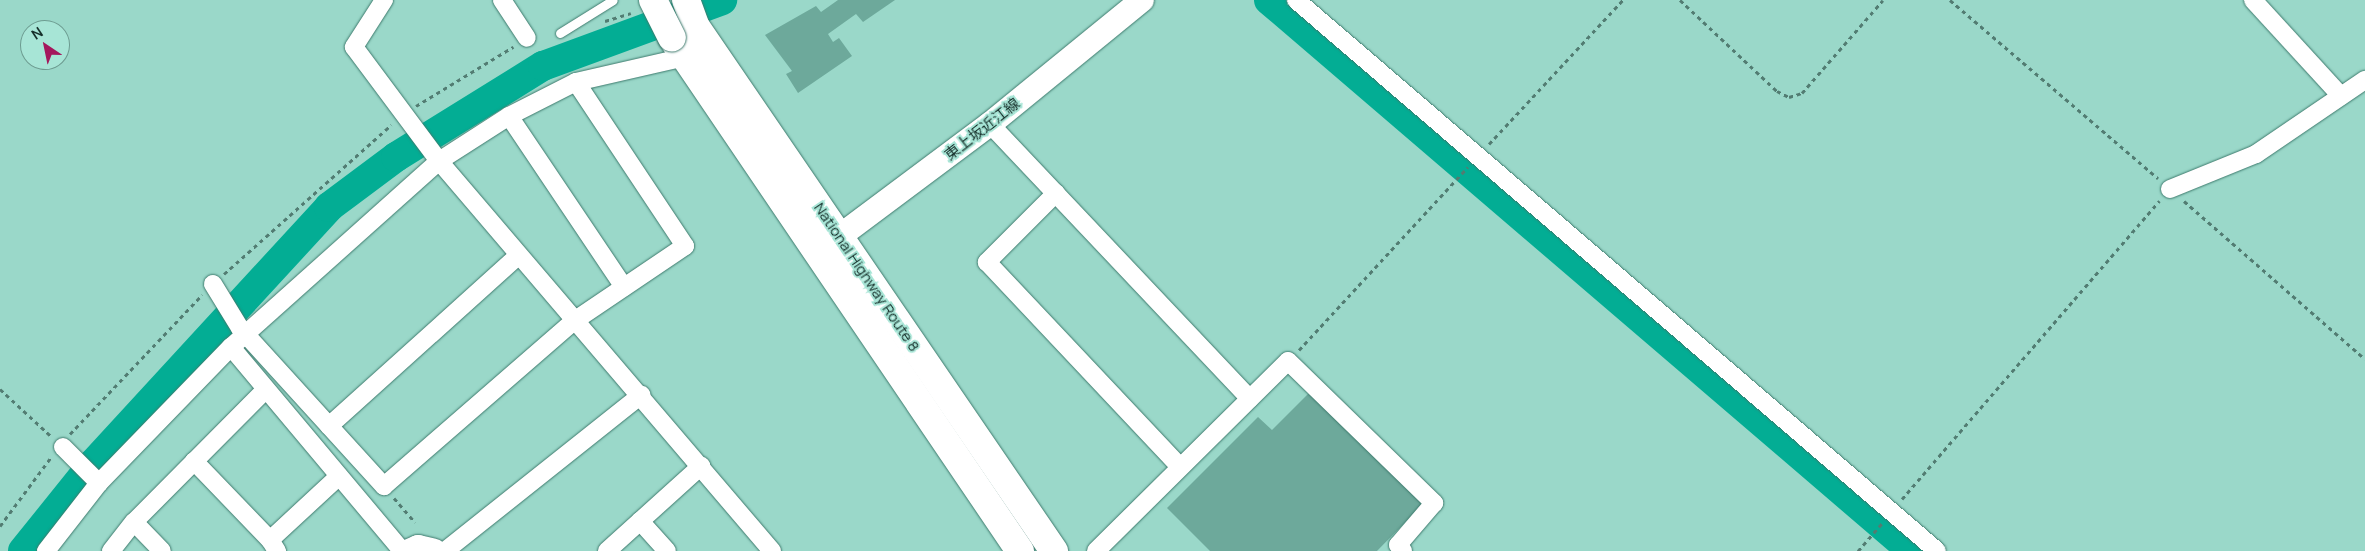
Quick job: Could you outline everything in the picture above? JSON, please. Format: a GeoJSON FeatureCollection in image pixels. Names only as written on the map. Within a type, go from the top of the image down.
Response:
{"type":"FeatureCollection","features":[{"type":"Feature","properties":{"kind":"highway","name":"National Highway Route 8"},"geometry":{"type":"LineString","coordinates":[[653,0],[678,47],[1020,551]]}},
{"type":"Feature","properties":{"kind":"highway","name":"National Highway Route 8"},"geometry":{"type":"LineString","coordinates":[[686,0],[696,27],[1054,551]]}},
{"type":"Feature","properties":{"kind":"main road","name":"東上坂近江線"},"geometry":{"type":"LineString","coordinates":[[818,252],[990,124],[1142,0]]}},
{"type":"Feature","properties":{"kind":"main road"},"geometry":{"type":"LineString","coordinates":[[408,551],[418,547],[436,551]]}},
{"type":"Feature","properties":{"kind":"street"},"geometry":{"type":"LineString","coordinates":[[384,0],[354,47],[405,112],[436,158],[772,551]]}},
{"type":"Feature","properties":{"kind":"street"},"geometry":{"type":"LineString","coordinates":[[502,0],[527,38]]}},
{"type":"Feature","properties":{"kind":"street"},"geometry":{"type":"LineString","coordinates":[[1296,0],[1937,551]]}},
{"type":"Feature","properties":{"kind":"street"},"geometry":{"type":"LineString","coordinates":[[2253,0],[2341,96]]}},
{"type":"Feature","properties":{"kind":"street"},"geometry":{"type":"LineString","coordinates":[[46,551],[99,483],[231,347],[243,331],[436,158],[510,116],[576,82],[678,47]]}},
{"type":"Feature","properties":{"kind":"street"},"geometry":{"type":"LineString","coordinates":[[2170,189],[2256,154],[2365,80]]}},
{"type":"Feature","properties":{"kind":"street"},"geometry":{"type":"LineString","coordinates":[[214,286],[243,331],[384,486],[574,321],[685,246],[576,82]]}},
{"type":"Feature","properties":{"kind":"street"},"geometry":{"type":"LineString","coordinates":[[510,116],[624,286]]}},
{"type":"Feature","properties":{"kind":"street"},"geometry":{"type":"LineString","coordinates":[[990,124],[1250,399]]}},
{"type":"Feature","properties":{"kind":"street"},"geometry":{"type":"LineString","coordinates":[[1056,193],[987,262],[1178,466]]}},
{"type":"Feature","properties":{"kind":"street"},"geometry":{"type":"LineString","coordinates":[[329,426],[518,256]]}},
{"type":"Feature","properties":{"kind":"street"},"geometry":{"type":"LineString","coordinates":[[231,347],[402,551]]}},
{"type":"Feature","properties":{"kind":"street"},"geometry":{"type":"LineString","coordinates":[[1096,551],[1178,466],[1288,361],[1434,503],[1398,545],[1403,551]]}},
{"type":"Feature","properties":{"kind":"street"},"geometry":{"type":"LineString","coordinates":[[111,551],[134,522],[266,389]]}},
{"type":"Feature","properties":{"kind":"street"},"geometry":{"type":"LineString","coordinates":[[445,551],[641,396]]}},
{"type":"Feature","properties":{"kind":"street"},"geometry":{"type":"LineString","coordinates":[[62,446],[99,483]]}},
{"type":"Feature","properties":{"kind":"street"},"geometry":{"type":"LineString","coordinates":[[194,461],[273,546],[339,476]]}},
{"type":"Feature","properties":{"kind":"street"},"geometry":{"type":"LineString","coordinates":[[607,551],[701,466]]}},
{"type":"Feature","properties":{"kind":"street"},"geometry":{"type":"LineString","coordinates":[[640,521],[667,551]]}},
{"type":"Feature","properties":{"kind":"street"},"geometry":{"type":"LineString","coordinates":[[134,522],[162,551]]}},
{"type":"Feature","properties":{"kind":"lane"},"geometry":{"type":"LineString","coordinates":[[560,33],[613,0]]}},
{"type":"Feature","properties":{"kind":"path"},"geometry":{"type":"LineString","coordinates":[[1478,156],[1624,0]]}},
{"type":"Feature","properties":{"kind":"path"},"geometry":{"type":"LineString","coordinates":[[1680,0],[1777,91],[1788,97],[1802,93],[1883,0]]}},
{"type":"Feature","properties":{"kind":"path"},"geometry":{"type":"LineString","coordinates":[[0,526],[62,446],[214,286],[405,112],[527,38]]}},
{"type":"Feature","properties":{"kind":"path"},"geometry":{"type":"LineString","coordinates":[[1288,361],[1458,178]]}},
{"type":"Feature","properties":{"kind":"path"},"geometry":{"type":"LineString","coordinates":[[1891,512],[2170,189]]}},
{"type":"Feature","properties":{"kind":"path"},"geometry":{"type":"LineString","coordinates":[[0,389],[62,446]]}},
{"type":"Feature","properties":{"kind":"path"},"geometry":{"type":"LineString","coordinates":[[384,486],[415,522]]}},
{"type":"Feature","properties":{"kind":"path"},"geometry":{"type":"LineString","coordinates":[[1858,551],[1871,535]]}},
{"type":"Feature","properties":{"kind":"building"},"geometry":{"type":"Polygon","coordinates":[[[838,0],[895,0],[863,22],[856,14],[828,34],[833,42],[839,38],[852,56],[798,93],[786,74],[792,71],[765,35],[816,6],[821,12],[838,0]]]}},
{"type":"Feature","properties":{"kind":"building"},"geometry":{"type":"Polygon","coordinates":[[[1310,392],[1423,504],[1377,551],[1210,551],[1167,508],[1258,417],[1272,430],[1310,392]]]}},
{"type":"Feature","properties":{"kind":"waterway"},"geometry":{"type":"LineString","coordinates":[[23,551],[93,464],[329,207],[396,157],[543,66],[722,0]]}},
{"type":"Feature","properties":{"kind":"waterway"},"geometry":{"type":"LineString","coordinates":[[1269,0],[1912,551]]}}]}
